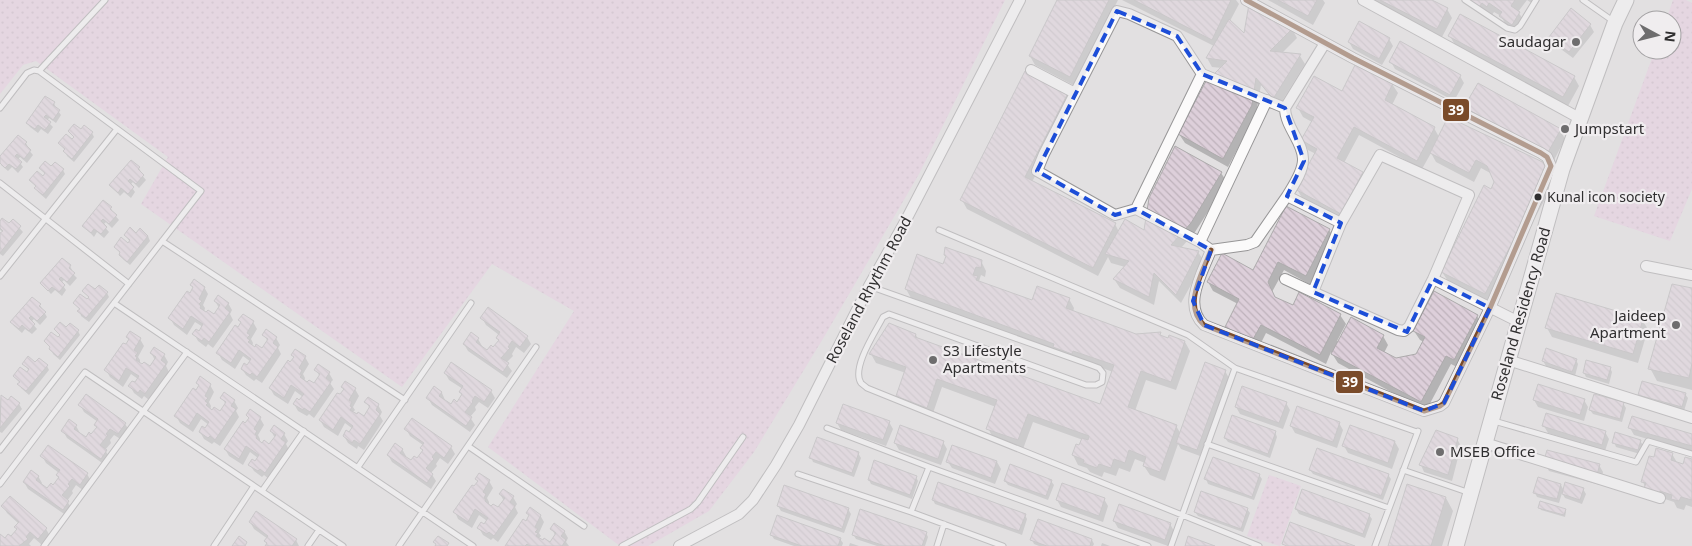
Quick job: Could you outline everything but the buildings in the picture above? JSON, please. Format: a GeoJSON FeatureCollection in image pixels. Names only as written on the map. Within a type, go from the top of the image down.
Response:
{"type":"FeatureCollection","features":[{"type":"Feature","properties":{"kind":"street","name":"Roseland Rhythm Road"},"geometry":{"type":"LineString","coordinates":[[680,546],[739,514],[753,500],[776,465],[799,425],[869,286],[906,220],[1020,0]]}},
{"type":"Feature","properties":{"kind":"street"},"geometry":{"type":"LineString","coordinates":[[1211,250],[1193,301],[1199,321],[1204,326],[1424,411],[1444,403],[1490,308],[1551,166],[1547,157],[1325,43],[1246,0]]}},
{"type":"Feature","properties":{"kind":"street"},"geometry":{"type":"LineString","coordinates":[[1363,0],[1581,119]]}},
{"type":"Feature","properties":{"kind":"street","name":"Roseland Residency Road"},"geometry":{"type":"LineString","coordinates":[[1456,546],[1562,169],[1615,22],[1626,0]]}},
{"type":"Feature","properties":{"kind":"street"},"geometry":{"type":"LineString","coordinates":[[1285,108],[1202,74],[1177,36],[1129,14],[1117,11],[1037,171],[1114,215],[1136,209],[1200,242],[1211,250],[1247,245],[1255,242],[1287,196],[1304,161],[1303,153],[1285,116],[1285,108],[1325,43]]}},
{"type":"Feature","properties":{"kind":"street"},"geometry":{"type":"LineString","coordinates":[[1031,70],[1075,93]]}},
{"type":"Feature","properties":{"kind":"street"},"geometry":{"type":"LineString","coordinates":[[1136,209],[1202,74]]}},
{"type":"Feature","properties":{"kind":"street"},"geometry":{"type":"LineString","coordinates":[[1200,242],[1267,100]]}},
{"type":"Feature","properties":{"kind":"street"},"geometry":{"type":"LineString","coordinates":[[1285,279],[1313,292],[1398,330],[1404,331],[1409,327],[1433,279],[1469,194],[1380,155],[1341,223],[1313,292]]}},
{"type":"Feature","properties":{"kind":"street"},"geometry":{"type":"LineString","coordinates":[[1287,196],[1341,223]]}},
{"type":"Feature","properties":{"kind":"street"},"geometry":{"type":"LineString","coordinates":[[1646,266],[1692,275]]}},
{"type":"Feature","properties":{"kind":"street"},"geometry":{"type":"LineString","coordinates":[[1433,279],[1519,322]]}},
{"type":"Feature","properties":{"kind":"street"},"geometry":{"type":"LineString","coordinates":[[1508,360],[1692,418]]}},
{"type":"Feature","properties":{"kind":"street"},"geometry":{"type":"LineString","coordinates":[[1485,443],[1660,498]]}},
{"type":"Feature","properties":{"kind":"lane"},"geometry":{"type":"LineString","coordinates":[[39,71],[105,0]]}},
{"type":"Feature","properties":{"kind":"lane"},"geometry":{"type":"LineString","coordinates":[[1466,0],[1507,28],[1515,30],[1520,26],[1536,0]]}},
{"type":"Feature","properties":{"kind":"lane"},"geometry":{"type":"LineString","coordinates":[[1583,0],[1615,22]]}},
{"type":"Feature","properties":{"kind":"lane"},"geometry":{"type":"LineString","coordinates":[[0,108],[27,73],[34,70],[39,71],[201,191],[0,450]]}},
{"type":"Feature","properties":{"kind":"lane"},"geometry":{"type":"LineString","coordinates":[[0,276],[117,129]]}},
{"type":"Feature","properties":{"kind":"lane"},"geometry":{"type":"LineString","coordinates":[[0,183],[46,217],[129,284]]}},
{"type":"Feature","properties":{"kind":"lane"},"geometry":{"type":"LineString","coordinates":[[939,230],[1188,335],[1235,368],[1417,432],[1375,546]]}},
{"type":"Feature","properties":{"kind":"lane"},"geometry":{"type":"LineString","coordinates":[[162,240],[405,400]]}},
{"type":"Feature","properties":{"kind":"lane"},"geometry":{"type":"LineString","coordinates":[[869,286],[1091,365],[1099,368],[1103,373],[1102,382],[1096,385],[1086,385],[889,314],[883,317],[863,354],[859,376],[861,382],[867,388],[1259,546]]}},
{"type":"Feature","properties":{"kind":"lane"},"geometry":{"type":"LineString","coordinates":[[114,303],[474,546]]}},
{"type":"Feature","properties":{"kind":"lane"},"geometry":{"type":"LineString","coordinates":[[358,467],[472,304]]}},
{"type":"Feature","properties":{"kind":"lane"},"geometry":{"type":"LineString","coordinates":[[400,546],[536,347]]}},
{"type":"Feature","properties":{"kind":"lane"},"geometry":{"type":"LineString","coordinates":[[44,546],[187,352]]}},
{"type":"Feature","properties":{"kind":"lane"},"geometry":{"type":"LineString","coordinates":[[1171,546],[1235,368]]}},
{"type":"Feature","properties":{"kind":"lane"},"geometry":{"type":"LineString","coordinates":[[0,484],[85,372],[343,546]]}},
{"type":"Feature","properties":{"kind":"lane"},"geometry":{"type":"LineString","coordinates":[[1491,421],[1636,462],[1648,441],[1692,454]]}},
{"type":"Feature","properties":{"kind":"lane"},"geometry":{"type":"LineString","coordinates":[[827,428],[1148,546]]}},
{"type":"Feature","properties":{"kind":"lane"},"geometry":{"type":"LineString","coordinates":[[262,491],[304,431]]}},
{"type":"Feature","properties":{"kind":"lane"},"geometry":{"type":"LineString","coordinates":[[622,546],[691,509],[698,502],[743,437]]}},
{"type":"Feature","properties":{"kind":"lane"},"geometry":{"type":"LineString","coordinates":[[1207,444],[1388,508]]}},
{"type":"Feature","properties":{"kind":"lane"},"geometry":{"type":"LineString","coordinates":[[468,446],[584,526]]}},
{"type":"Feature","properties":{"kind":"lane"},"geometry":{"type":"LineString","coordinates":[[911,512],[929,467]]}},
{"type":"Feature","properties":{"kind":"lane"},"geometry":{"type":"LineString","coordinates":[[1403,470],[1470,493]]}},
{"type":"Feature","properties":{"kind":"lane"},"geometry":{"type":"LineString","coordinates":[[798,474],[1004,546]]}},
{"type":"Feature","properties":{"kind":"lane"},"geometry":{"type":"LineString","coordinates":[[214,546],[254,486]]}},
{"type":"Feature","properties":{"kind":"lane"},"geometry":{"type":"LineString","coordinates":[[937,546],[944,524]]}},
{"type":"Feature","properties":{"kind":"lane"},"geometry":{"type":"LineString","coordinates":[[308,546],[319,530]]}},
{"type":"Feature","properties":{"kind":"highlighted area"},"geometry":{"type":"Polygon","coordinates":[[[1117,11],[1177,36],[1202,74],[1285,108],[1304,161],[1287,196],[1341,223],[1313,292],[1407,332],[1433,279],[1490,308],[1444,403],[1424,411],[1204,325],[1193,301],[1211,250],[1136,209],[1115,215],[1037,171],[1117,11]]]}},
{"type":"Feature","properties":{"kind":"shaded area"},"geometry":{"type":"Polygon","coordinates":[[[0,0],[1005,0],[919,174],[824,337],[754,452],[709,511],[648,546],[620,546],[488,447],[574,311],[492,264],[402,387],[141,204],[168,157],[36,61],[23,65],[0,94],[0,0]]]}},
{"type":"Feature","properties":{"kind":"shaded area"},"geometry":{"type":"Polygon","coordinates":[[[1673,0],[1686,0],[1692,3],[1692,189],[1670,241],[1594,216],[1651,60],[1682,60],[1682,10],[1670,10],[1673,0]]]}},
{"type":"Feature","properties":{"kind":"shaded area"},"geometry":{"type":"Polygon","coordinates":[[[1269,475],[1301,486],[1280,546],[1247,536],[1269,475]]]}},
{"type":"Feature","properties":{"kind":"transit line","name":"39"},"geometry":{"type":"LineString","coordinates":[[1211,250],[1199,278],[1194,298],[1198,317],[1204,325],[1424,411],[1444,403],[1490,308],[1551,166],[1547,157],[1541,153],[1353,58],[1246,0]]}},
{"type":"Feature","properties":{"kind":"place","name":"Saudagar"},"geometry":{"type":"Point","coordinates":[1576,42]}},
{"type":"Feature","properties":{"kind":"place","name":"Jumpstart"},"geometry":{"type":"Point","coordinates":[1565,129]}},
{"type":"Feature","properties":{"kind":"place","name":"Kunal icon society"},"geometry":{"type":"Point","coordinates":[1538,197]}},
{"type":"Feature","properties":{"kind":"place","name":"Jaideep Apartment"},"geometry":{"type":"Point","coordinates":[1676,325]}},
{"type":"Feature","properties":{"kind":"place","name":"S3 Lifestyle Apartments"},"geometry":{"type":"Point","coordinates":[933,360]}},
{"type":"Feature","properties":{"kind":"place","name":"MSEB Office"},"geometry":{"type":"Point","coordinates":[1440,452]}}]}
